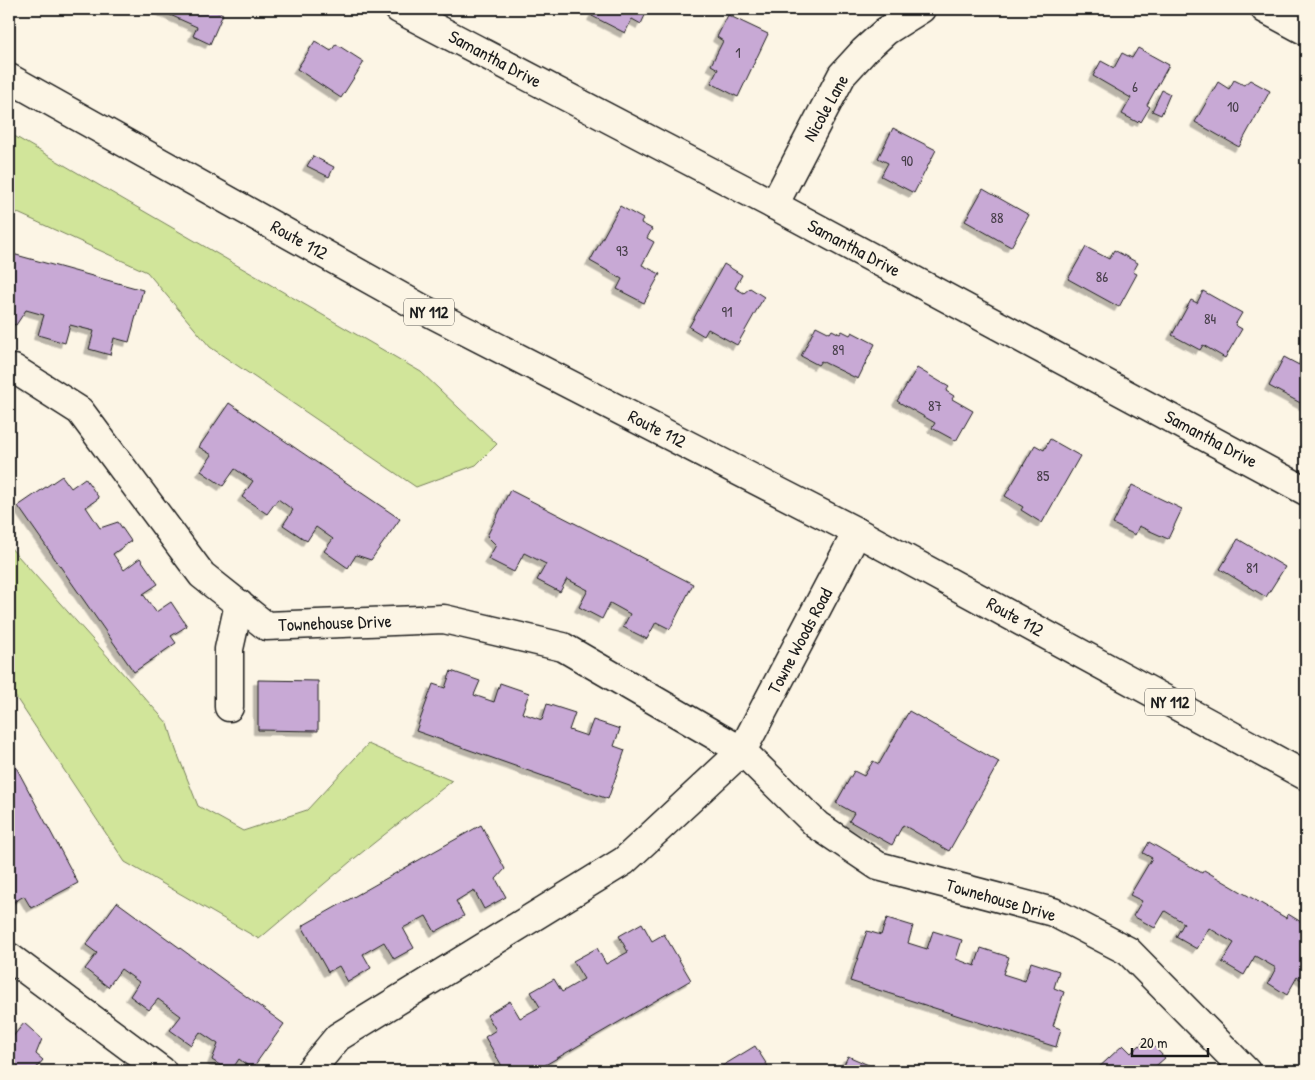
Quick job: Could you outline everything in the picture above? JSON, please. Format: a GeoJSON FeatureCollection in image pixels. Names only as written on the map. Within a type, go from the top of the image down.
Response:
{"type":"FeatureCollection","features":[{"type":"Feature","properties":{"kind":"street","name":"Nicole Lane"},"geometry":{"type":"LineString","coordinates":[[774,205],[842,75],[886,31],[921,9]]}},
{"type":"Feature","properties":{"kind":"street"},"geometry":{"type":"LineString","coordinates":[[1264,9],[1306,31]]}},
{"type":"Feature","properties":{"kind":"street","name":"Samantha Drive"},"geometry":{"type":"LineString","coordinates":[[403,10],[774,205],[1306,491]]}},
{"type":"Feature","properties":{"kind":"street","name":"Route 112"},"geometry":{"type":"LineString","coordinates":[[9,78],[421,308],[857,532],[1306,776]]}},
{"type":"Feature","properties":{"kind":"street","name":"Townehouse Drive"},"geometry":{"type":"LineString","coordinates":[[9,369],[14,369],[80,411],[202,575],[266,626],[444,619],[563,647],[742,751],[817,825],[878,866],[1053,912],[1128,951],[1246,1071]]}},
{"type":"Feature","properties":{"kind":"street","name":"Towne Woods Road"},"geometry":{"type":"LineString","coordinates":[[742,751],[857,532]]}},
{"type":"Feature","properties":{"kind":"street"},"geometry":{"type":"LineString","coordinates":[[230,707],[229,649],[239,604]]}},
{"type":"Feature","properties":{"kind":"street"},"geometry":{"type":"LineString","coordinates":[[310,1071],[338,1037],[624,861],[742,751]]}},
{"type":"Feature","properties":{"kind":"street"},"geometry":{"type":"LineString","coordinates":[[9,957],[162,1071]]}},
{"type":"Feature","properties":{"kind":"green space"},"geometry":{"type":"Polygon","coordinates":[[[9,133],[421,372],[497,444],[476,465],[416,487],[210,347],[147,272],[9,209],[9,133]]]}},
{"type":"Feature","properties":{"kind":"green space"},"geometry":{"type":"Polygon","coordinates":[[[9,546],[168,724],[198,806],[243,831],[307,810],[368,744],[452,781],[350,862],[259,939],[125,862],[9,687],[9,546]]]}},
{"type":"Feature","properties":{"kind":"building"},"geometry":{"type":"Polygon","coordinates":[[[160,9],[211,9],[223,14],[210,44],[193,36],[197,27],[160,9]]]}},
{"type":"Feature","properties":{"kind":"building"},"geometry":{"type":"Polygon","coordinates":[[[596,9],[648,9],[641,24],[632,19],[625,33],[592,16],[596,9]]]}},
{"type":"Feature","properties":{"kind":"building"},"geometry":{"type":"Polygon","coordinates":[[[728,15],[768,34],[738,97],[711,83],[718,69],[711,65],[723,41],[717,37],[728,15]]]}},
{"type":"Feature","properties":{"kind":"building"},"geometry":{"type":"Polygon","coordinates":[[[315,41],[331,51],[336,44],[364,62],[341,98],[297,69],[315,41]]]}},
{"type":"Feature","properties":{"kind":"building"},"geometry":{"type":"Polygon","coordinates":[[[1138,48],[1169,65],[1147,105],[1150,107],[1141,122],[1139,120],[1137,122],[1122,114],[1131,98],[1093,76],[1101,61],[1114,68],[1122,53],[1132,58],[1138,48]]]}},
{"type":"Feature","properties":{"kind":"building"},"geometry":{"type":"Polygon","coordinates":[[[1234,80],[1244,85],[1250,80],[1270,91],[1239,147],[1195,122],[1218,82],[1229,89],[1234,80]]]}},
{"type":"Feature","properties":{"kind":"building"},"geometry":{"type":"Polygon","coordinates":[[[1162,90],[1170,94],[1161,115],[1152,111],[1162,90]]]}},
{"type":"Feature","properties":{"kind":"building"},"geometry":{"type":"Polygon","coordinates":[[[893,128],[936,150],[914,193],[881,176],[888,163],[878,158],[893,128]]]}},
{"type":"Feature","properties":{"kind":"building"},"geometry":{"type":"Polygon","coordinates":[[[313,156],[334,167],[329,177],[307,166],[313,156]]]}},
{"type":"Feature","properties":{"kind":"building"},"geometry":{"type":"Polygon","coordinates":[[[983,189],[1029,215],[1011,247],[965,221],[983,189]]]}},
{"type":"Feature","properties":{"kind":"building"},"geometry":{"type":"Polygon","coordinates":[[[620,206],[643,219],[641,223],[652,229],[647,238],[654,242],[642,265],[660,274],[644,303],[617,289],[622,279],[590,261],[620,206]]]}},
{"type":"Feature","properties":{"kind":"building"},"geometry":{"type":"Polygon","coordinates":[[[1086,247],[1109,259],[1114,250],[1138,263],[1133,272],[1137,274],[1119,307],[1068,279],[1086,247]]]}},
{"type":"Feature","properties":{"kind":"building"},"geometry":{"type":"Polygon","coordinates":[[[9,253],[143,290],[129,342],[114,338],[110,355],[89,349],[94,331],[70,325],[65,343],[38,335],[44,315],[26,310],[16,325],[9,323],[9,253]]]}},
{"type":"Feature","properties":{"kind":"building"},"geometry":{"type":"Polygon","coordinates":[[[724,264],[742,275],[735,288],[744,293],[750,288],[764,297],[737,345],[708,329],[704,336],[689,327],[724,264]]]}},
{"type":"Feature","properties":{"kind":"building"},"geometry":{"type":"Polygon","coordinates":[[[1203,291],[1242,313],[1235,325],[1242,329],[1225,358],[1203,345],[1200,350],[1172,335],[1191,300],[1197,303],[1203,291]]]}},
{"type":"Feature","properties":{"kind":"building"},"geometry":{"type":"Polygon","coordinates":[[[816,326],[830,333],[832,330],[840,334],[842,331],[850,335],[852,332],[875,344],[858,379],[821,361],[818,365],[801,356],[816,326]]]}},
{"type":"Feature","properties":{"kind":"building"},"geometry":{"type":"Polygon","coordinates":[[[1284,357],[1299,365],[1300,359],[1306,362],[1306,406],[1269,386],[1284,357]]]}},
{"type":"Feature","properties":{"kind":"building"},"geometry":{"type":"Polygon","coordinates":[[[917,368],[949,387],[946,391],[954,396],[952,399],[973,411],[956,441],[932,428],[935,423],[897,401],[917,368]]]}},
{"type":"Feature","properties":{"kind":"building"},"geometry":{"type":"Polygon","coordinates":[[[229,403],[400,519],[371,560],[356,555],[348,568],[324,551],[333,539],[316,527],[307,541],[283,525],[293,510],[278,499],[267,514],[242,497],[253,481],[235,469],[223,486],[201,471],[212,455],[199,447],[229,403]]]}},
{"type":"Feature","properties":{"kind":"building"},"geometry":{"type":"Polygon","coordinates":[[[1050,439],[1080,456],[1042,523],[1021,510],[1023,507],[1005,496],[1035,445],[1044,450],[1050,439]]]}},
{"type":"Feature","properties":{"kind":"building"},"geometry":{"type":"Polygon","coordinates":[[[62,476],[71,488],[85,478],[99,498],[86,507],[100,528],[118,522],[131,541],[113,554],[124,570],[140,558],[158,584],[143,594],[156,612],[171,602],[187,626],[171,636],[176,643],[134,672],[18,506],[62,476]]]}},
{"type":"Feature","properties":{"kind":"building"},"geometry":{"type":"Polygon","coordinates":[[[1132,485],[1182,509],[1168,539],[1139,526],[1135,535],[1113,524],[1132,485]]]}},
{"type":"Feature","properties":{"kind":"building"},"geometry":{"type":"Polygon","coordinates":[[[510,490],[693,584],[670,629],[656,622],[647,639],[623,627],[630,614],[610,603],[602,619],[579,607],[588,590],[567,579],[560,592],[537,580],[546,564],[524,553],[514,572],[488,559],[496,545],[487,536],[510,490]]]}},
{"type":"Feature","properties":{"kind":"building"},"geometry":{"type":"Polygon","coordinates":[[[1238,539],[1285,567],[1266,597],[1220,569],[1238,539]]]}},
{"type":"Feature","properties":{"kind":"building"},"geometry":{"type":"Polygon","coordinates":[[[451,671],[480,681],[474,695],[494,702],[500,683],[529,693],[522,713],[542,720],[547,704],[575,713],[569,730],[587,736],[593,720],[620,729],[614,746],[625,750],[608,799],[416,731],[433,684],[445,688],[451,671]]]}},
{"type":"Feature","properties":{"kind":"building"},"geometry":{"type":"Polygon","coordinates":[[[258,680],[318,681],[318,731],[258,730],[258,680]]]}},
{"type":"Feature","properties":{"kind":"building"},"geometry":{"type":"Polygon","coordinates":[[[909,711],[999,762],[949,851],[903,825],[892,845],[849,821],[854,813],[836,803],[854,771],[864,776],[873,761],[879,764],[909,711]]]}},
{"type":"Feature","properties":{"kind":"building"},"geometry":{"type":"Polygon","coordinates":[[[9,754],[78,883],[31,908],[24,896],[9,905],[9,754]]]}},
{"type":"Feature","properties":{"kind":"building"},"geometry":{"type":"Polygon","coordinates":[[[481,825],[505,869],[496,879],[506,897],[484,909],[474,890],[456,901],[464,916],[435,932],[426,916],[403,928],[414,948],[394,959],[384,942],[363,954],[371,968],[348,982],[339,966],[328,972],[302,926],[481,825]]]}},
{"type":"Feature","properties":{"kind":"building"},"geometry":{"type":"Polygon","coordinates":[[[1149,842],[1202,873],[1204,870],[1286,918],[1288,914],[1306,925],[1306,983],[1297,977],[1287,995],[1268,983],[1276,968],[1255,956],[1244,975],[1222,962],[1234,943],[1209,928],[1197,949],[1176,937],[1184,923],[1165,911],[1155,928],[1133,916],[1142,901],[1130,895],[1152,858],[1143,853],[1149,842]]]}},
{"type":"Feature","properties":{"kind":"building"},"geometry":{"type":"Polygon","coordinates":[[[117,902],[284,1024],[252,1069],[239,1059],[231,1071],[229,1071],[212,1060],[218,1044],[200,1032],[191,1045],[170,1030],[181,1016],[158,999],[149,1010],[130,996],[139,982],[121,969],[108,987],[85,969],[97,953],[86,945],[117,902]]]}},
{"type":"Feature","properties":{"kind":"building"},"geometry":{"type":"Polygon","coordinates":[[[887,918],[913,926],[908,943],[927,949],[933,931],[962,940],[956,959],[975,966],[981,948],[1009,957],[1003,974],[1025,981],[1031,962],[1059,971],[1054,988],[1064,992],[1053,1026],[1061,1029],[1056,1047],[850,981],[867,931],[881,935],[887,918]]]}},
{"type":"Feature","properties":{"kind":"building"},"geometry":{"type":"Polygon","coordinates":[[[642,923],[652,941],[664,934],[691,980],[535,1071],[505,1071],[485,1037],[496,1030],[487,1015],[510,1001],[520,1018],[540,1007],[531,992],[554,979],[562,992],[584,979],[573,961],[597,948],[606,964],[628,952],[619,936],[642,923]]]}},
{"type":"Feature","properties":{"kind":"building"},"geometry":{"type":"Polygon","coordinates":[[[24,1023],[42,1039],[36,1054],[43,1060],[34,1071],[9,1071],[9,1038],[11,1039],[24,1023]]]}},
{"type":"Feature","properties":{"kind":"building"},"geometry":{"type":"Polygon","coordinates":[[[1147,1039],[1165,1058],[1150,1071],[1095,1071],[1123,1045],[1131,1053],[1147,1039]]]}},
{"type":"Feature","properties":{"kind":"building"},"geometry":{"type":"Polygon","coordinates":[[[755,1046],[771,1071],[714,1071],[755,1046]]]}},
{"type":"Feature","properties":{"kind":"building"},"geometry":{"type":"Polygon","coordinates":[[[848,1056],[882,1071],[841,1071],[848,1056]]]}}]}
